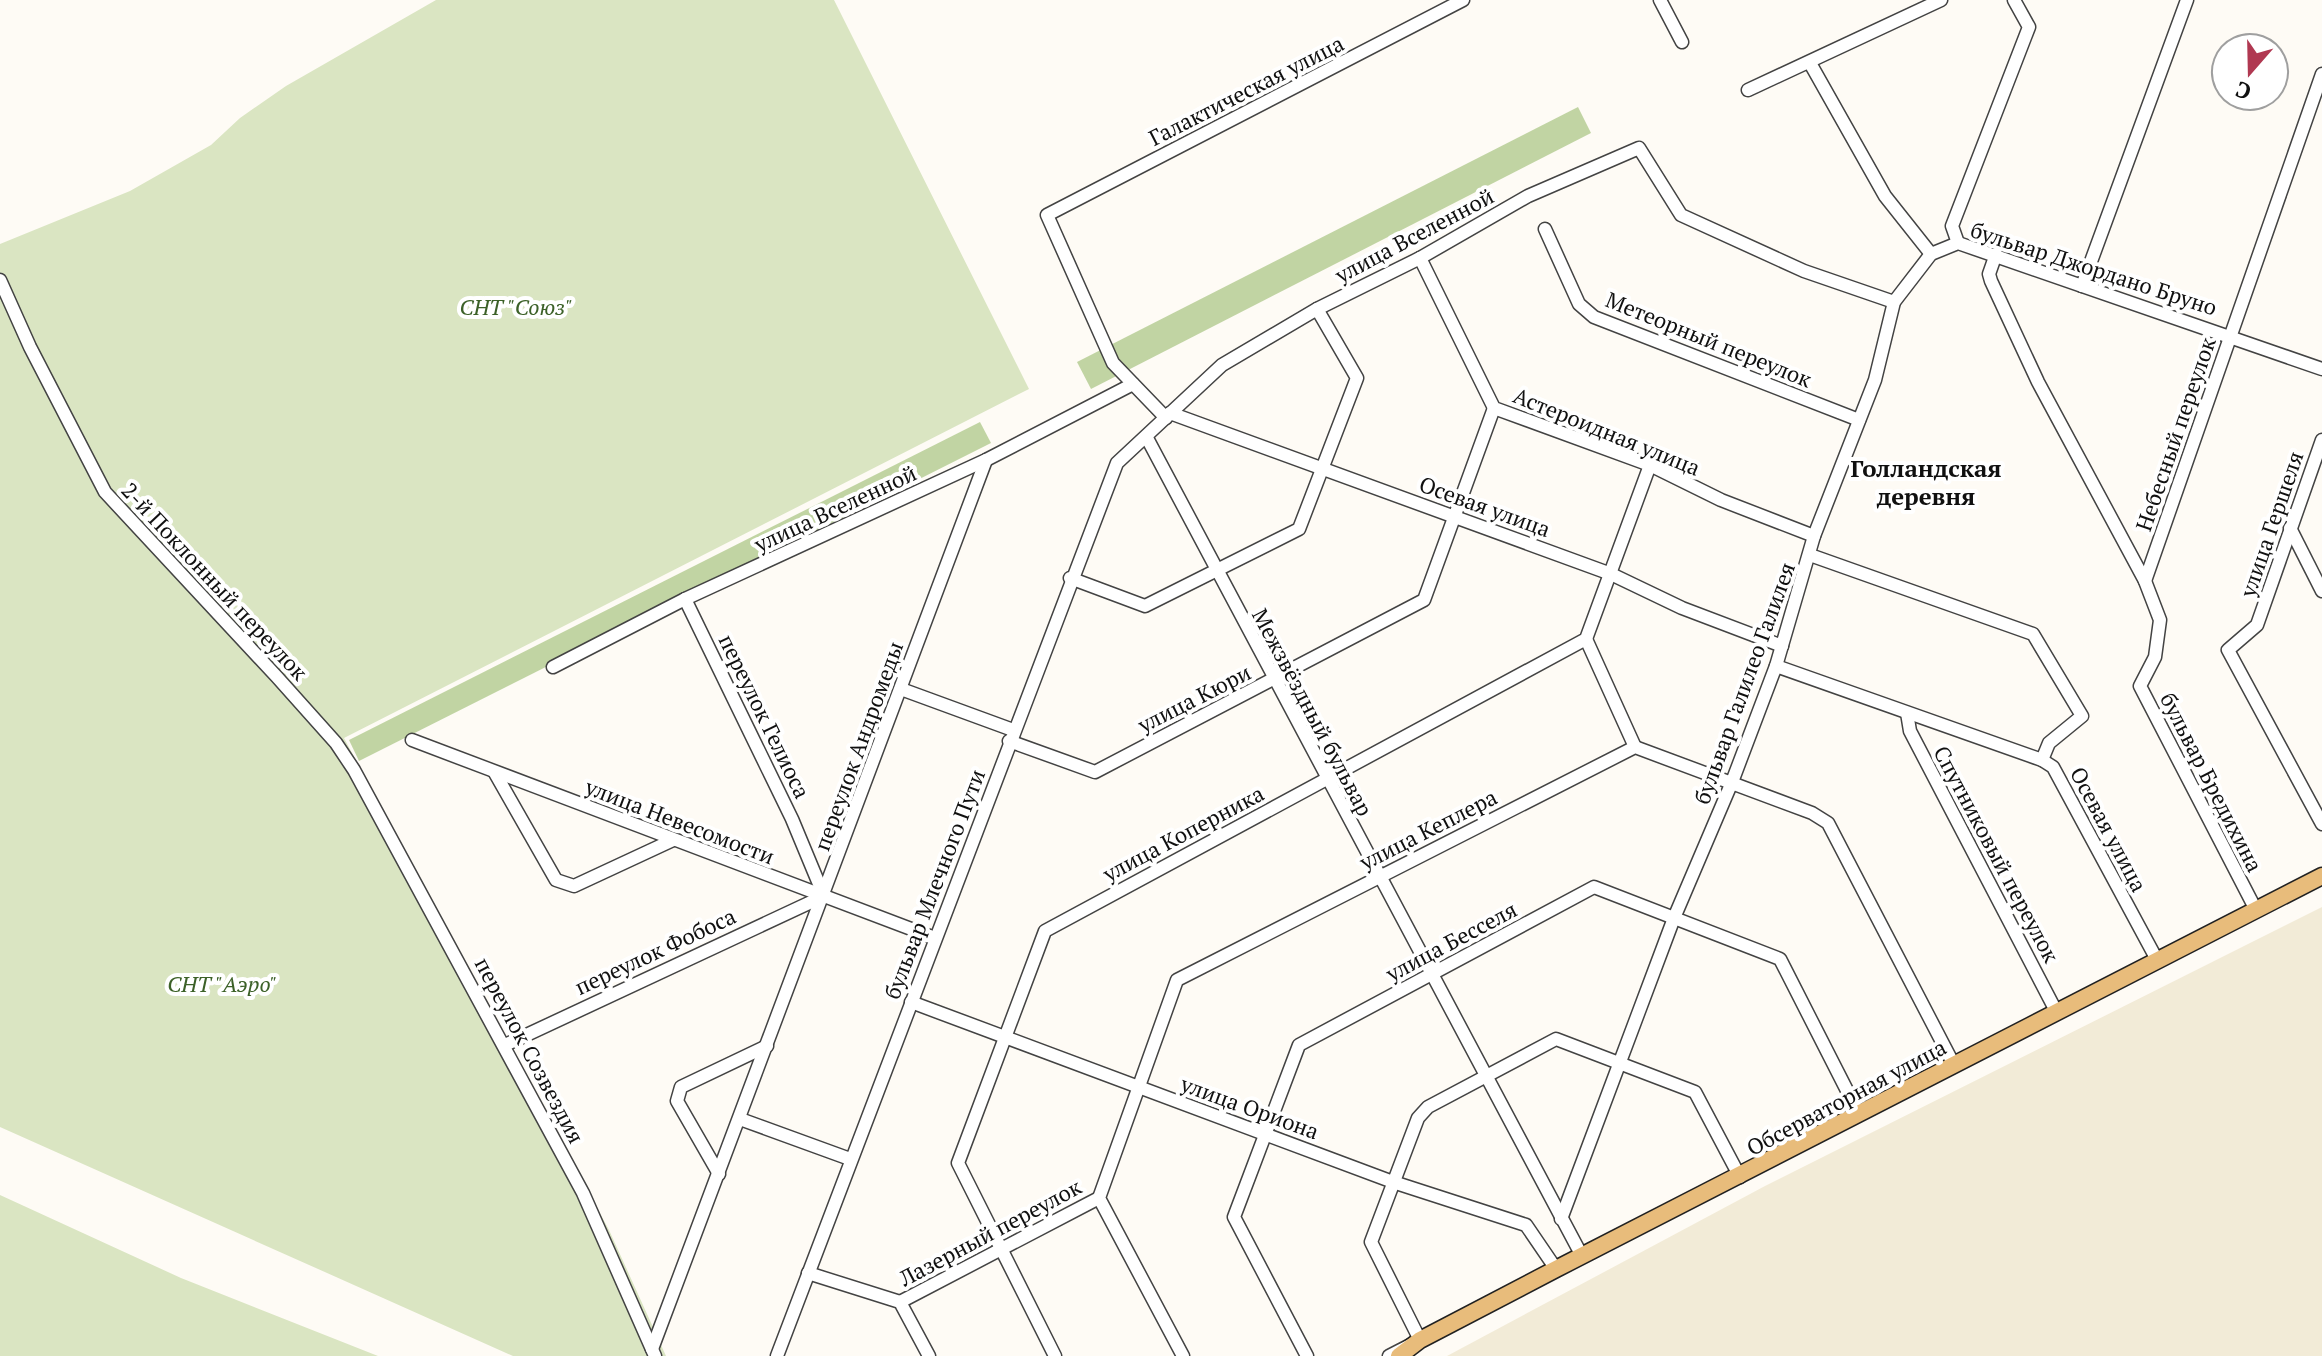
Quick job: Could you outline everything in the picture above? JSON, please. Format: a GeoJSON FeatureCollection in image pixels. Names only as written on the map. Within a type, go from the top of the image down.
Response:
{"type":"FeatureCollection","features":[{"type":"Feature","properties":{"kind":"main road","name":"Обсерваторная улица"},"geometry":{"type":"LineString","coordinates":[[1420,1340],[1740,1177],[2156,958],[2322,876]]}},
{"type":"Feature","properties":{"kind":"main road"},"geometry":{"type":"LineString","coordinates":[[1399,1356],[1420,1340]]}},
{"type":"Feature","properties":{"kind":"street","name":"Галактическая улица"},"geometry":{"type":"LineString","coordinates":[[1133,384],[1113,363],[1047,215],[1463,0]]}},
{"type":"Feature","properties":{"kind":"street"},"geometry":{"type":"LineString","coordinates":[[1660,0],[1682,42]]}},
{"type":"Feature","properties":{"kind":"street"},"geometry":{"type":"LineString","coordinates":[[1748,90],[1941,0]]}},
{"type":"Feature","properties":{"kind":"street"},"geometry":{"type":"LineString","coordinates":[[1958,243],[1952,226],[2029,27],[2014,0]]}},
{"type":"Feature","properties":{"kind":"street"},"geometry":{"type":"LineString","coordinates":[[2082,286],[2187,0]]}},
{"type":"Feature","properties":{"kind":"street"},"geometry":{"type":"LineString","coordinates":[[1810,63],[1885,196],[1931,254]]}},
{"type":"Feature","properties":{"kind":"street","name":"Небесный переулок"},"geometry":{"type":"LineString","coordinates":[[2145,581],[2322,74]]}},
{"type":"Feature","properties":{"kind":"street","name":"улица Вселенной"},"geometry":{"type":"LineString","coordinates":[[1147,438],[1222,365],[1317,309],[1420,258],[1528,196],[1639,148],[1681,215],[1804,271],[1894,302]]}},
{"type":"Feature","properties":{"kind":"street","name":"Метеорный переулок"},"geometry":{"type":"LineString","coordinates":[[1545,229],[1579,304],[1594,317],[1859,420]]}},
{"type":"Feature","properties":{"kind":"street","name":"бульвар Джордано Бруно"},"geometry":{"type":"LineString","coordinates":[[1931,254],[1958,243],[1996,254],[2322,369]]}},
{"type":"Feature","properties":{"kind":"street","name":"бульвар Галилео Галилея"},"geometry":{"type":"LineString","coordinates":[[1561,1219],[1674,918],[1732,782],[1776,666],[1814,536],[1875,380],[1894,302],[1931,254]]}},
{"type":"Feature","properties":{"kind":"street","name":"бульвар Бредихина"},"geometry":{"type":"LineString","coordinates":[[1996,254],[1989,274],[1991,281],[2038,382],[2145,581],[2160,620],[2155,657],[2140,686],[2256,910]]}},
{"type":"Feature","properties":{"kind":"street","name":"Астероидная улица"},"geometry":{"type":"LineString","coordinates":[[1420,258],[1494,408],[1650,465],[1721,500],[1814,536]]}},
{"type":"Feature","properties":{"kind":"street","name":"2-й Поклонный переулок"},"geometry":{"type":"LineString","coordinates":[[0,280],[30,347],[105,492],[277,677],[336,743],[354,770]]}},
{"type":"Feature","properties":{"kind":"street"},"geometry":{"type":"LineString","coordinates":[[1070,578],[1145,606],[1299,529],[1357,378],[1317,309]]}},
{"type":"Feature","properties":{"kind":"street"},"geometry":{"type":"LineString","coordinates":[[1133,384],[1168,415]]}},
{"type":"Feature","properties":{"kind":"street","name":"улица Вселенной"},"geometry":{"type":"LineString","coordinates":[[553,667],[685,599],[986,460],[1133,384]]}},
{"type":"Feature","properties":{"kind":"street","name":"улица Кюри"},"geometry":{"type":"LineString","coordinates":[[901,689],[1095,772],[1424,600],[1494,408]]}},
{"type":"Feature","properties":{"kind":"street","name":"Осевая улица"},"geometry":{"type":"LineString","coordinates":[[1168,415],[1323,467],[1611,574],[1682,608],[1782,646]]}},
{"type":"Feature","properties":{"kind":"street","name":"Межзвёздный бульвар"},"geometry":{"type":"LineString","coordinates":[[1147,438],[1215,572],[1582,1256]]}},
{"type":"Feature","properties":{"kind":"street","name":"бульвар Млечного Пути"},"geometry":{"type":"LineString","coordinates":[[777,1356],[1070,578],[1117,463],[1147,438]]}},
{"type":"Feature","properties":{"kind":"street","name":"улица Гершеля"},"geometry":{"type":"LineString","coordinates":[[2322,440],[2257,625],[2228,650],[2322,824]]}},
{"type":"Feature","properties":{"kind":"street","name":"переулок Андромеды"},"geometry":{"type":"LineString","coordinates":[[654,1352],[986,460]]}},
{"type":"Feature","properties":{"kind":"street"},"geometry":{"type":"LineString","coordinates":[[1650,465],[1586,639],[1635,747],[1732,782],[1828,823],[1954,1065]]}},
{"type":"Feature","properties":{"kind":"street"},"geometry":{"type":"LineString","coordinates":[[2290,528],[2322,591]]}},
{"type":"Feature","properties":{"kind":"street"},"geometry":{"type":"LineString","coordinates":[[1810,555],[2033,634],[2082,716],[2049,743],[2042,760]]}},
{"type":"Feature","properties":{"kind":"street","name":"переулок Гелиоса"},"geometry":{"type":"LineString","coordinates":[[685,599],[792,819],[824,896]]}},
{"type":"Feature","properties":{"kind":"street","name":"улица Коперника"},"geometry":{"type":"LineString","coordinates":[[1055,1356],[958,1163],[1045,931],[1586,639]]}},
{"type":"Feature","properties":{"kind":"street","name":"Осевая улица"},"geometry":{"type":"LineString","coordinates":[[1776,666],[2042,760],[2053,767],[2156,958]]}},
{"type":"Feature","properties":{"kind":"street","name":"Спутниковый переулок"},"geometry":{"type":"LineString","coordinates":[[1907,713],[1910,731],[2056,1011]]}},
{"type":"Feature","properties":{"kind":"street","name":"улица Невесомости"},"geometry":{"type":"LineString","coordinates":[[412,740],[935,938]]}},
{"type":"Feature","properties":{"kind":"street","name":"улица Кеплера"},"geometry":{"type":"LineString","coordinates":[[1099,1198],[1177,980],[1635,747]]}},
{"type":"Feature","properties":{"kind":"street","name":"переулок Созвездия"},"geometry":{"type":"LineString","coordinates":[[354,770],[583,1193],[654,1352]]}},
{"type":"Feature","properties":{"kind":"street"},"geometry":{"type":"LineString","coordinates":[[495,773],[556,880],[574,886],[673,840]]}},
{"type":"Feature","properties":{"kind":"street","name":"улица Бесселя"},"geometry":{"type":"LineString","coordinates":[[1307,1356],[1234,1217],[1299,1045],[1594,887],[1780,959],[1859,1114]]}},
{"type":"Feature","properties":{"kind":"street","name":"переулок Фобоса"},"geometry":{"type":"LineString","coordinates":[[505,1045],[824,896]]}},
{"type":"Feature","properties":{"kind":"street","name":"улица Ориона"},"geometry":{"type":"LineString","coordinates":[[911,1002],[1393,1182],[1526,1225],[1556,1269]]}},
{"type":"Feature","properties":{"kind":"street"},"geometry":{"type":"LineString","coordinates":[[1420,1340],[1372,1250],[1373,1235],[1418,1118],[1428,1107],[1556,1039],[1695,1092],[1740,1177]]}},
{"type":"Feature","properties":{"kind":"street"},"geometry":{"type":"LineString","coordinates":[[719,1174],[677,1101],[681,1087],[767,1046]]}},
{"type":"Feature","properties":{"kind":"street"},"geometry":{"type":"LineString","coordinates":[[740,1119],[850,1159]]}},
{"type":"Feature","properties":{"kind":"street"},"geometry":{"type":"LineString","coordinates":[[1099,1198],[1183,1356]]}},
{"type":"Feature","properties":{"kind":"street","name":"Лазерный переулок"},"geometry":{"type":"LineString","coordinates":[[900,1302],[1099,1198]]}},
{"type":"Feature","properties":{"kind":"street"},"geometry":{"type":"LineString","coordinates":[[808,1273],[900,1302],[929,1356]]}},
{"type":"Feature","properties":{"kind":"street","name":"Обсерваторная улица"},"geometry":{"type":"LineString","coordinates":[[1389,1356],[1420,1340]]}},
{"type":"Feature","properties":{"kind":"shaded area"},"geometry":{"type":"Polygon","coordinates":[[[2322,907],[2322,1356],[1447,1356],[1765,1186],[2322,907]]]}},
{"type":"Feature","properties":{"kind":"green space","name":"СНТ \"Союз\""},"geometry":{"type":"Polygon","coordinates":[[[436,0],[834,0],[1029,389],[344,738],[609,1230],[666,1356],[513,1356],[0,1127],[0,244],[130,191],[211,145],[240,118],[286,86],[436,0]]]}},
{"type":"Feature","properties":{"kind":"green space"},"geometry":{"type":"Polygon","coordinates":[[[1578,107],[1591,133],[1091,389],[1077,362],[1578,107]]]}},
{"type":"Feature","properties":{"kind":"green space"},"geometry":{"type":"Polygon","coordinates":[[[980,422],[991,443],[359,761],[349,740],[980,422]]]}},
{"type":"Feature","properties":{"kind":"green space"},"geometry":{"type":"Polygon","coordinates":[[[0,1195],[181,1278],[378,1356],[0,1356],[0,1195]]]}},
{"type":"Feature","properties":{"kind":"district","name":"Голландская деревня"},"geometry":{"type":"Point","coordinates":[1926,482]}},
{"type":"Feature","properties":{"kind":"park label","name":"СНТ \"Аэро\""},"geometry":{"type":"Point","coordinates":[222,983]}}]}
